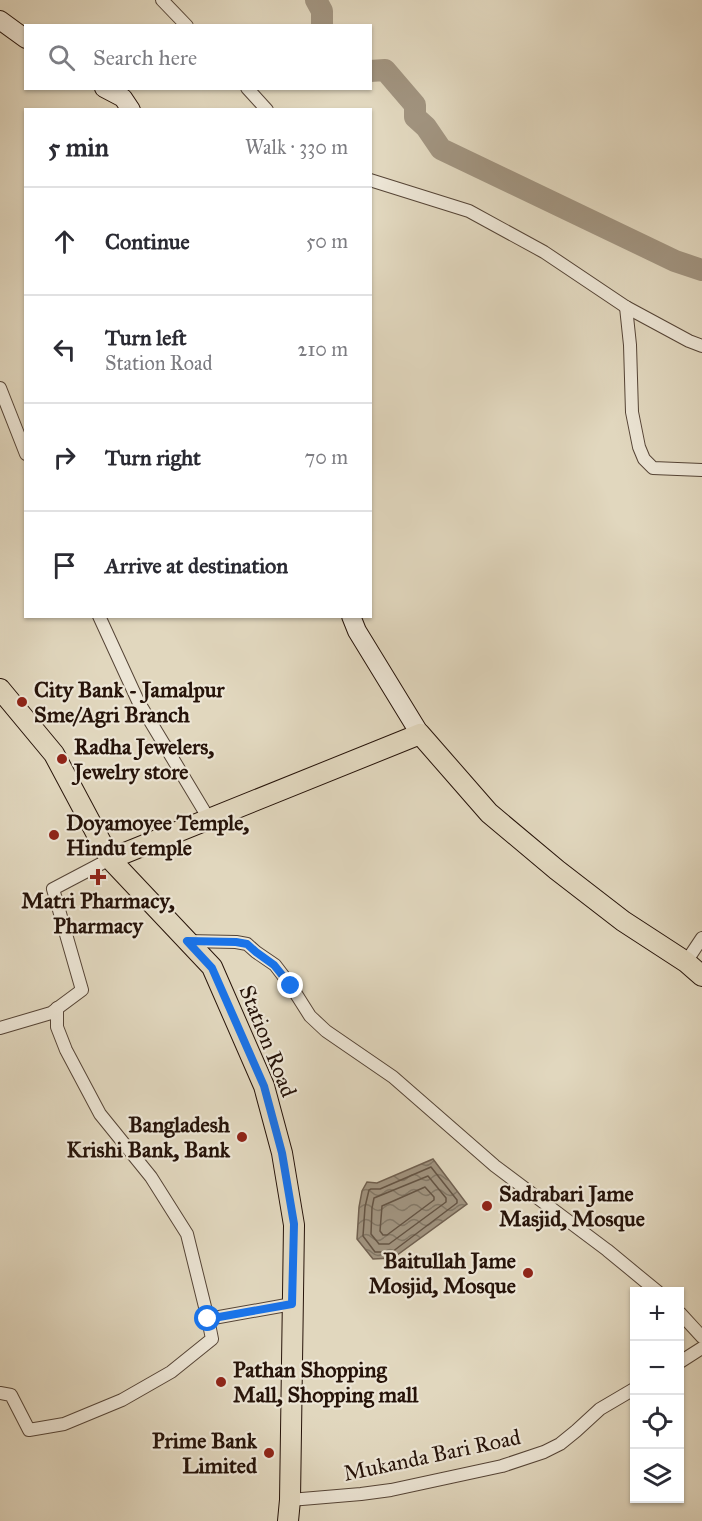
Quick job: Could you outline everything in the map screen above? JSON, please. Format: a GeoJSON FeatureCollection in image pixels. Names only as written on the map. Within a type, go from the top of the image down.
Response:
{"type":"FeatureCollection","features":[{"type":"Feature","properties":{"kind":"main road","name":"Station Road"},"geometry":{"type":"LineString","coordinates":[[0,689],[54,754],[110,859],[212,968],[264,1086],[282,1153],[294,1224],[288,1521]]}},
{"type":"Feature","properties":{"kind":"main road"},"geometry":{"type":"LineString","coordinates":[[110,859],[420,734],[489,813],[623,921],[686,962],[702,976]]}},
{"type":"Feature","properties":{"kind":"street"},"geometry":{"type":"LineString","coordinates":[[162,0],[185,24]]}},
{"type":"Feature","properties":{"kind":"street"},"geometry":{"type":"LineString","coordinates":[[0,20],[24,38]]}},
{"type":"Feature","properties":{"kind":"street"},"geometry":{"type":"LineString","coordinates":[[108,90],[123,98],[130,108]]}},
{"type":"Feature","properties":{"kind":"street"},"geometry":{"type":"LineString","coordinates":[[249,90],[265,108]]}},
{"type":"Feature","properties":{"kind":"street"},"geometry":{"type":"LineString","coordinates":[[372,181],[470,211],[544,252],[626,306],[702,346]]}},
{"type":"Feature","properties":{"kind":"street"},"geometry":{"type":"LineString","coordinates":[[626,306],[632,412],[639,447],[644,459],[653,468],[702,470]]}},
{"type":"Feature","properties":{"kind":"street"},"geometry":{"type":"LineString","coordinates":[[0,388],[24,449]]}},
{"type":"Feature","properties":{"kind":"street"},"geometry":{"type":"LineString","coordinates":[[100,618],[138,701],[209,819]]}},
{"type":"Feature","properties":{"kind":"street"},"geometry":{"type":"LineString","coordinates":[[352,618],[357,631],[420,734]]}},
{"type":"Feature","properties":{"kind":"street"},"geometry":{"type":"LineString","coordinates":[[0,1028],[51,1013],[82,990],[53,889],[110,859]]}},
{"type":"Feature","properties":{"kind":"street"},"geometry":{"type":"LineString","coordinates":[[686,962],[702,938]]}},
{"type":"Feature","properties":{"kind":"street"},"geometry":{"type":"LineString","coordinates":[[187,941],[247,944],[274,965],[310,1016],[326,1031],[393,1077],[495,1166],[607,1250],[652,1287]]}},
{"type":"Feature","properties":{"kind":"street"},"geometry":{"type":"LineString","coordinates":[[0,1393],[11,1395],[29,1430],[64,1424],[122,1400],[171,1372],[212,1339],[187,1234],[151,1177],[100,1114],[66,1050],[57,1027],[57,1008]]}},
{"type":"Feature","properties":{"kind":"street"},"geometry":{"type":"LineString","coordinates":[[208,1319],[292,1304]]}},
{"type":"Feature","properties":{"kind":"street"},"geometry":{"type":"LineString","coordinates":[[684,1317],[702,1337]]}},
{"type":"Feature","properties":{"kind":"street"},"geometry":{"type":"LineString","coordinates":[[684,1359],[702,1348]]}},
{"type":"Feature","properties":{"kind":"street","name":"Mukanda Bari Road"},"geometry":{"type":"LineString","coordinates":[[290,1500],[391,1490],[502,1466],[544,1452],[560,1444],[600,1409],[630,1391]]}},
{"type":"Feature","properties":{"kind":"water"},"geometry":{"type":"Polygon","coordinates":[[[433,1159],[467,1204],[393,1258],[373,1259],[357,1239],[359,1207],[362,1191],[367,1182],[377,1183],[433,1159]]]}},
{"type":"Feature","properties":{"kind":"waterway"},"geometry":{"type":"LineString","coordinates":[[316,0],[322,11],[322,24]]}},
{"type":"Feature","properties":{"kind":"waterway"},"geometry":{"type":"LineString","coordinates":[[372,71],[385,70],[415,105],[415,117],[426,127],[441,149],[675,261],[702,270]]}},
{"type":"Feature","properties":{"kind":"place","name":"City Bank - Jamalpur Sme/Agri Branch"},"geometry":{"type":"Point","coordinates":[22,702]}},
{"type":"Feature","properties":{"kind":"place","name":"Radha Jewelers, Jewelry store"},"geometry":{"type":"Point","coordinates":[62,759]}},
{"type":"Feature","properties":{"kind":"place","name":"Doyamoyee Temple, Hindu temple"},"geometry":{"type":"Point","coordinates":[54,835]}},
{"type":"Feature","properties":{"kind":"place","name":"Matri Pharmacy, Pharmacy"},"geometry":{"type":"Point","coordinates":[98,877]}},
{"type":"Feature","properties":{"kind":"place","name":"Bangladesh Krishi Bank, Bank"},"geometry":{"type":"Point","coordinates":[242,1137]}},
{"type":"Feature","properties":{"kind":"place","name":"Sadrabari Jame Masjid, Mosque"},"geometry":{"type":"Point","coordinates":[487,1206]}},
{"type":"Feature","properties":{"kind":"place","name":"Baitullah Jame Mosjid, Mosque"},"geometry":{"type":"Point","coordinates":[528,1273]}},
{"type":"Feature","properties":{"kind":"place","name":"Pathan Shopping Mall, Shopping mall"},"geometry":{"type":"Point","coordinates":[221,1382]}},
{"type":"Feature","properties":{"kind":"place","name":"Prime Bank Limited"},"geometry":{"type":"Point","coordinates":[269,1453]}},
{"type":"Feature","properties":{"kind":"route"},"geometry":{"type":"LineString","coordinates":[[208,1319],[292,1304],[294,1224],[282,1153],[264,1086],[212,968],[187,941],[247,944],[274,965],[291,986]]}}]}
